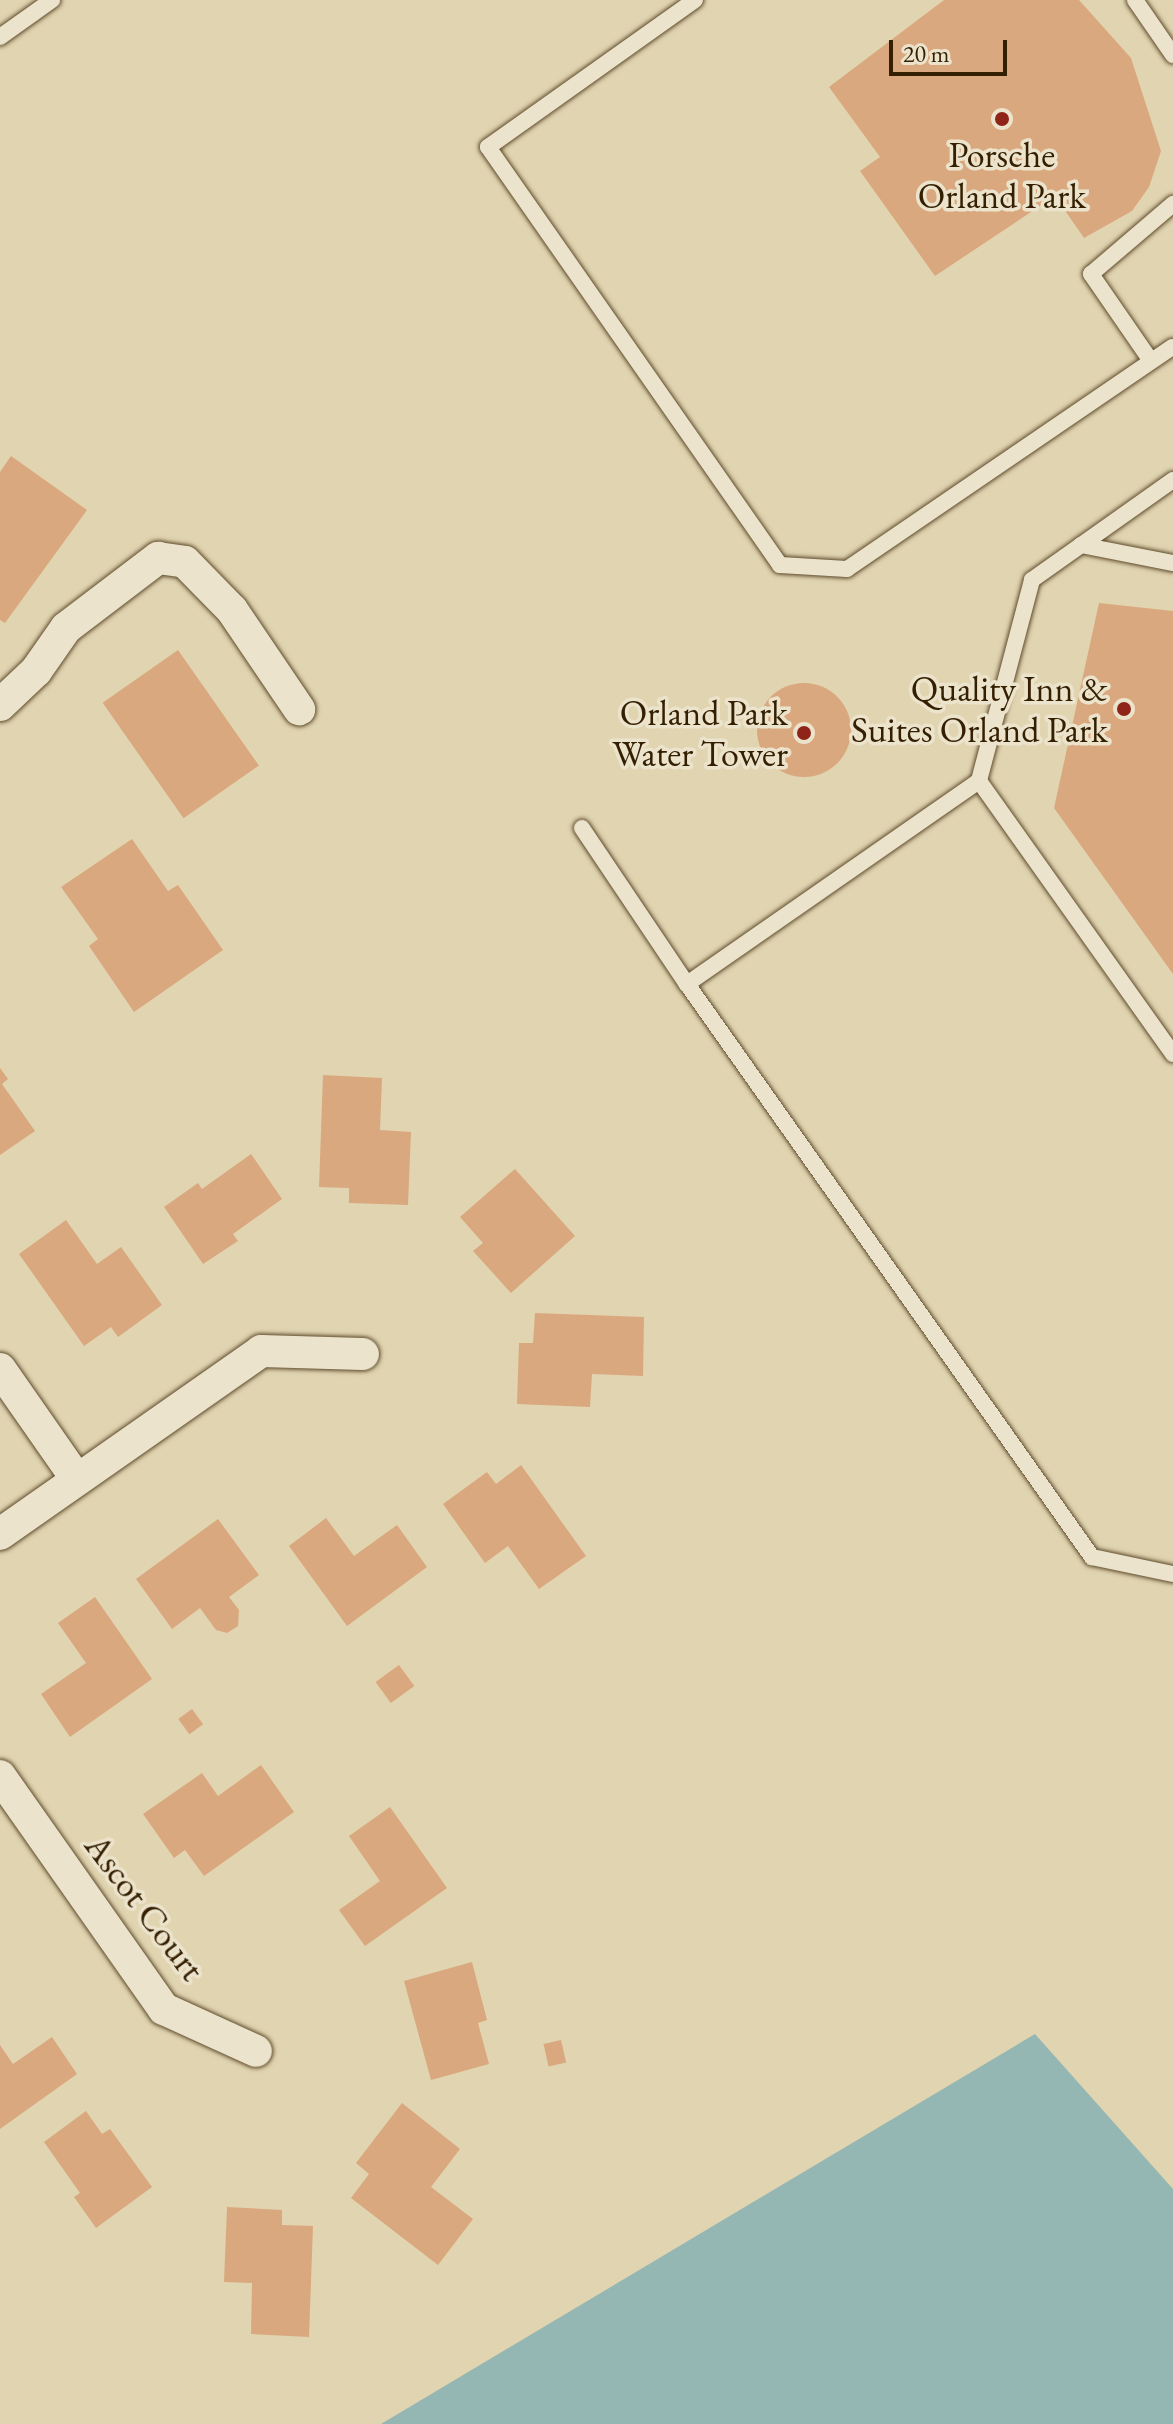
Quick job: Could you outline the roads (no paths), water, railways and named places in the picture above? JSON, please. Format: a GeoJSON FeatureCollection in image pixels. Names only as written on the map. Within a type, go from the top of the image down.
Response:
{"type":"FeatureCollection","features":[{"type":"Feature","properties":{"kind":"street"},"geometry":{"type":"LineString","coordinates":[[0,705],[36,671],[66,628],[158,558],[185,562],[232,610],[299,709]]}},
{"type":"Feature","properties":{"kind":"street"},"geometry":{"type":"LineString","coordinates":[[0,1534],[261,1351],[363,1354]]}},
{"type":"Feature","properties":{"kind":"street"},"geometry":{"type":"LineString","coordinates":[[0,1369],[76,1478]]}},
{"type":"Feature","properties":{"kind":"street","name":"Ascot Court"},"geometry":{"type":"LineString","coordinates":[[0,1776],[164,2009],[256,2051]]}},
{"type":"Feature","properties":{"kind":"lane"},"geometry":{"type":"LineString","coordinates":[[0,37],[52,0]]}},
{"type":"Feature","properties":{"kind":"lane"},"geometry":{"type":"LineString","coordinates":[[695,0],[488,147],[780,565],[847,569],[1173,347]]}},
{"type":"Feature","properties":{"kind":"lane"},"geometry":{"type":"LineString","coordinates":[[1135,0],[1173,55]]}},
{"type":"Feature","properties":{"kind":"lane"},"geometry":{"type":"LineString","coordinates":[[1151,361],[1091,274],[1173,204]]}},
{"type":"Feature","properties":{"kind":"lane"},"geometry":{"type":"LineString","coordinates":[[687,984],[979,781],[1032,580],[1173,480]]}},
{"type":"Feature","properties":{"kind":"lane"},"geometry":{"type":"LineString","coordinates":[[1081,545],[1173,563]]}},
{"type":"Feature","properties":{"kind":"lane"},"geometry":{"type":"LineString","coordinates":[[979,781],[1173,1054]]}},
{"type":"Feature","properties":{"kind":"lane"},"geometry":{"type":"LineString","coordinates":[[582,828],[687,984],[1092,1557],[1173,1574]]}},
{"type":"Feature","properties":{"kind":"water"},"geometry":{"type":"Polygon","coordinates":[[[1035,2034],[1173,2189],[1173,2424],[381,2424],[1035,2034]]]}},
{"type":"Feature","properties":{"kind":"place","name":"Porsche Orland Park"},"geometry":{"type":"Point","coordinates":[1002,119]}},
{"type":"Feature","properties":{"kind":"place","name":"Quality Inn & Suites Orland Park"},"geometry":{"type":"Point","coordinates":[1124,709]}},
{"type":"Feature","properties":{"kind":"place","name":"Orland Park Water Tower"},"geometry":{"type":"Point","coordinates":[804,733]}}]}
